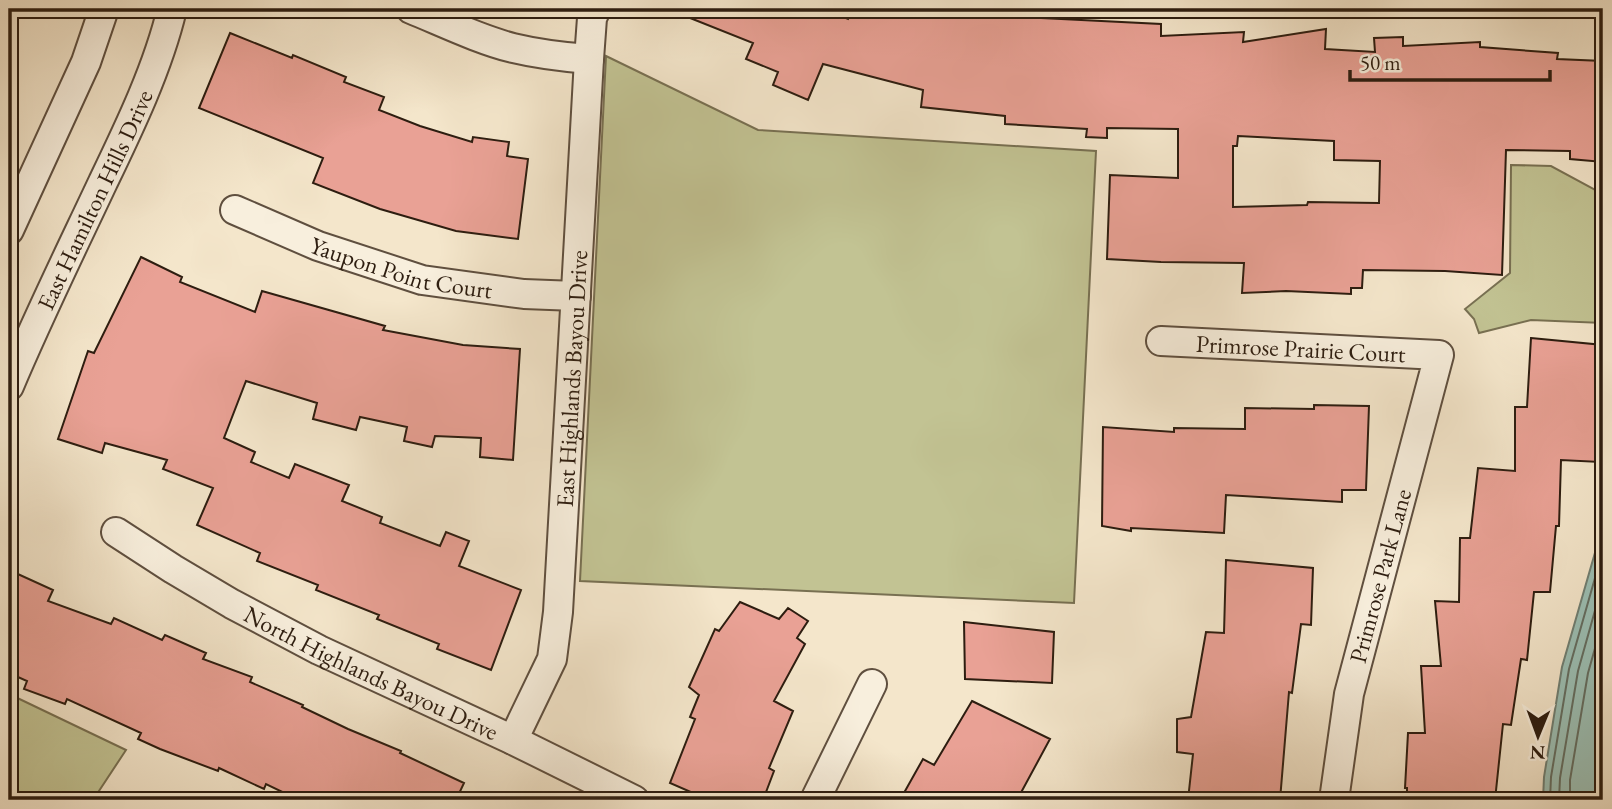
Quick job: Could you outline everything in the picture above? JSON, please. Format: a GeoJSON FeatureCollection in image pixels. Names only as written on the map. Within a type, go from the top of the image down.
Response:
{"type":"FeatureCollection","features":[{"type":"Feature","properties":{"kind":"street"},"geometry":{"type":"LineString","coordinates":[[9,230],[86,62],[104,9]]}},
{"type":"Feature","properties":{"kind":"street","name":"East Hamilton Hills Drive"},"geometry":{"type":"LineString","coordinates":[[9,386],[130,125],[172,9]]}},
{"type":"Feature","properties":{"kind":"street"},"geometry":{"type":"LineString","coordinates":[[411,9],[512,48],[589,59]]}},
{"type":"Feature","properties":{"kind":"street","name":"East Highlands Bayou Drive"},"geometry":{"type":"LineString","coordinates":[[513,740],[552,659],[558,612],[589,59],[592,18],[596,9]]}},
{"type":"Feature","properties":{"kind":"street","name":"Yaupon Point Court"},"geometry":{"type":"LineString","coordinates":[[235,210],[318,246],[422,280],[524,294],[576,296]]}},
{"type":"Feature","properties":{"kind":"street","name":"Primrose Prairie Court"},"geometry":{"type":"LineString","coordinates":[[1161,341],[1439,355]]}},
{"type":"Feature","properties":{"kind":"street","name":"Primrose Park Lane"},"geometry":{"type":"LineString","coordinates":[[1334,800],[1349,694],[1439,355]]}},
{"type":"Feature","properties":{"kind":"street","name":"North Highlands Bayou Drive"},"geometry":{"type":"LineString","coordinates":[[116,532],[232,604],[319,650],[513,740],[634,800]]}},
{"type":"Feature","properties":{"kind":"street"},"geometry":{"type":"LineString","coordinates":[[815,800],[872,684]]}},
{"type":"Feature","properties":{"kind":"green space"},"geometry":{"type":"Polygon","coordinates":[[[606,56],[758,130],[1096,151],[1074,603],[580,581],[606,56]]]}},
{"type":"Feature","properties":{"kind":"green space"},"geometry":{"type":"Polygon","coordinates":[[[1511,165],[1551,166],[1603,194],[1603,323],[1531,320],[1479,333],[1474,319],[1465,309],[1510,273],[1511,165]]]}},
{"type":"Feature","properties":{"kind":"green space"},"geometry":{"type":"Polygon","coordinates":[[[9,694],[126,750],[93,800],[9,800],[9,694]]]}},
{"type":"Feature","properties":{"kind":"water"},"geometry":{"type":"Polygon","coordinates":[[[1603,525],[1603,800],[1543,800],[1544,777],[1562,667],[1603,525]]]}},
{"type":"Feature","properties":{"kind":"building"},"geometry":{"type":"Polygon","coordinates":[[[824,9],[848,19],[851,9],[965,9],[1002,16],[1161,24],[1161,36],[1244,32],[1243,42],[1326,29],[1325,49],[1375,52],[1374,38],[1403,37],[1403,46],[1480,42],[1480,47],[1558,53],[1557,59],[1603,61],[1603,162],[1570,159],[1570,151],[1506,150],[1502,275],[1363,270],[1362,288],[1351,288],[1351,294],[1286,291],[1242,293],[1244,263],[1107,259],[1110,175],[1178,178],[1178,129],[1107,128],[1107,138],[1086,137],[1087,129],[1005,124],[1005,116],[921,107],[923,90],[823,64],[808,100],[773,85],[778,72],[746,59],[753,43],[670,10],[824,9]],[[1238,136],[1237,146],[1233,146],[1233,207],[1307,205],[1308,202],[1379,203],[1380,161],[1334,160],[1334,141],[1238,136]]]}},
{"type":"Feature","properties":{"kind":"building"},"geometry":{"type":"Polygon","coordinates":[[[230,33],[346,77],[344,82],[384,97],[379,110],[472,142],[473,137],[509,142],[507,156],[528,159],[518,239],[456,231],[380,209],[313,183],[323,158],[199,108],[230,33]]]}},
{"type":"Feature","properties":{"kind":"building"},"geometry":{"type":"Polygon","coordinates":[[[141,257],[182,277],[180,282],[255,312],[262,291],[385,326],[383,330],[463,345],[520,349],[513,460],[480,457],[481,438],[435,436],[432,447],[404,441],[407,427],[360,417],[356,430],[313,419],[317,403],[246,381],[224,438],[255,452],[251,462],[289,478],[295,464],[349,485],[342,501],[382,517],[380,523],[440,546],[446,532],[469,541],[459,566],[521,590],[491,670],[437,649],[439,644],[377,619],[379,615],[316,590],[318,585],[257,561],[260,553],[197,525],[213,488],[163,469],[167,460],[105,443],[102,453],[58,439],[88,351],[94,353],[141,257]]]}},
{"type":"Feature","properties":{"kind":"building"},"geometry":{"type":"Polygon","coordinates":[[[1531,338],[1603,345],[1603,429],[1600,462],[1561,460],[1559,526],[1556,526],[1550,592],[1534,592],[1527,660],[1521,659],[1511,725],[1503,724],[1495,800],[1407,800],[1405,788],[1408,733],[1425,733],[1421,666],[1441,666],[1435,601],[1459,602],[1460,538],[1470,538],[1478,468],[1515,471],[1515,407],[1527,407],[1531,338]]]}},
{"type":"Feature","properties":{"kind":"building"},"geometry":{"type":"Polygon","coordinates":[[[1314,405],[1369,406],[1366,490],[1342,490],[1342,502],[1226,495],[1224,533],[1131,528],[1131,531],[1102,526],[1103,427],[1174,432],[1174,428],[1245,429],[1245,408],[1314,409],[1314,405]]]}},
{"type":"Feature","properties":{"kind":"building"},"geometry":{"type":"Polygon","coordinates":[[[1226,560],[1313,568],[1311,625],[1301,624],[1292,693],[1289,692],[1280,800],[1188,800],[1193,754],[1177,752],[1177,719],[1191,717],[1206,632],[1224,633],[1226,560]]]}},
{"type":"Feature","properties":{"kind":"building"},"geometry":{"type":"Polygon","coordinates":[[[9,570],[53,590],[48,601],[111,624],[114,618],[162,640],[165,635],[206,653],[203,659],[252,677],[250,682],[464,783],[456,800],[299,800],[266,784],[264,789],[219,768],[218,771],[160,749],[138,739],[141,733],[67,699],[65,704],[24,689],[27,681],[9,673],[9,570]]]}},
{"type":"Feature","properties":{"kind":"building"},"geometry":{"type":"Polygon","coordinates":[[[740,602],[779,619],[788,608],[808,621],[797,638],[805,644],[774,701],[793,711],[769,768],[774,771],[763,800],[709,800],[670,783],[695,719],[690,717],[699,695],[689,687],[715,629],[719,631],[740,602]]]}},
{"type":"Feature","properties":{"kind":"building"},"geometry":{"type":"Polygon","coordinates":[[[964,622],[1054,632],[1052,683],[965,679],[964,622]]]}},
{"type":"Feature","properties":{"kind":"building"},"geometry":{"type":"Polygon","coordinates":[[[972,701],[1050,739],[1017,800],[900,800],[923,759],[934,765],[972,701]]]}}]}
